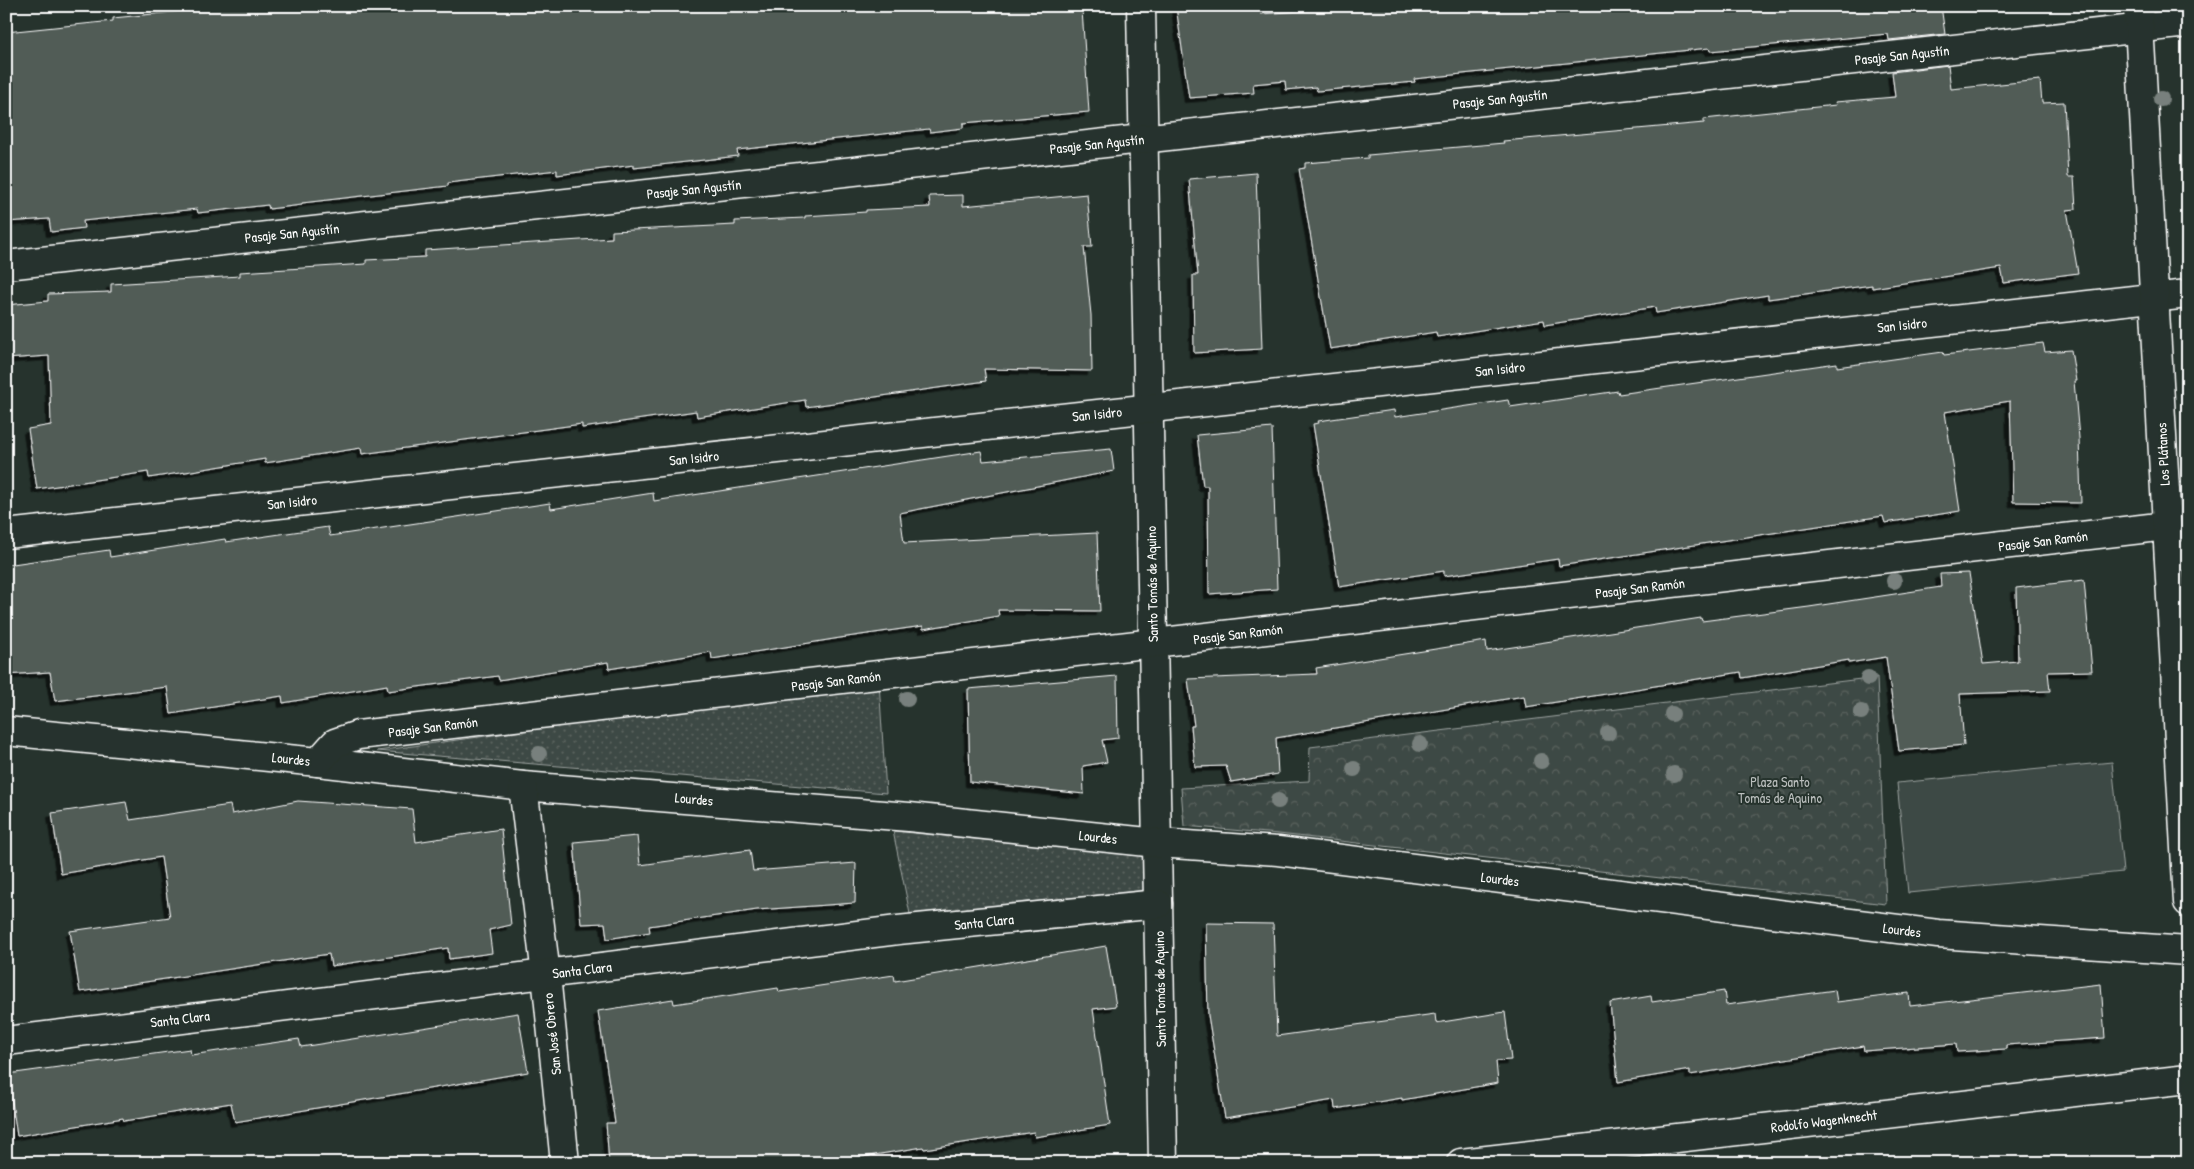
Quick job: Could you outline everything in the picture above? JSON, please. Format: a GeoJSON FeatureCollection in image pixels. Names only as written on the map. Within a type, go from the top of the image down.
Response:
{"type":"FeatureCollection","features":[{"type":"Feature","properties":{"kind":"street","name":"Santo Tomás de Aquino"},"geometry":{"type":"LineString","coordinates":[[1140,6],[1163,1163]]}},
{"type":"Feature","properties":{"kind":"street","name":"Pasaje San Agustín"},"geometry":{"type":"LineString","coordinates":[[6,265],[1143,139],[2139,17],[2188,23]]}},
{"type":"Feature","properties":{"kind":"street","name":"Los Plátanos"},"geometry":{"type":"LineString","coordinates":[[2139,17],[2167,526],[2178,556],[2188,902]]}},
{"type":"Feature","properties":{"kind":"street","name":"San Isidro"},"geometry":{"type":"LineString","coordinates":[[6,534],[2188,294]]}},
{"type":"Feature","properties":{"kind":"street","name":"Pasaje San Ramón"},"geometry":{"type":"LineString","coordinates":[[318,762],[335,743],[358,735],[2167,526]]}},
{"type":"Feature","properties":{"kind":"street","name":"Lourdes"},"geometry":{"type":"LineString","coordinates":[[6,731],[318,762],[523,786],[910,817],[1157,843],[1278,852],[1938,934],[2188,951]]}},
{"type":"Feature","properties":{"kind":"street","name":"San José Obrero"},"geometry":{"type":"LineString","coordinates":[[523,786],[546,975],[565,1163]]}},
{"type":"Feature","properties":{"kind":"street","name":"Santa Clara"},"geometry":{"type":"LineString","coordinates":[[6,1041],[898,930],[1158,904]]}},
{"type":"Feature","properties":{"kind":"street","name":"Rodolfo Wagenknecht"},"geometry":{"type":"LineString","coordinates":[[1460,1163],[2188,1079]]}},
{"type":"Feature","properties":{"kind":"green space","name":"Plaza Santo Tomás de Aquino"},"geometry":{"type":"Polygon","coordinates":[[[1877,677],[1886,904],[1279,834],[1184,826],[1181,788],[1309,781],[1310,747],[1877,677]]]}},
{"type":"Feature","properties":{"kind":"green space"},"geometry":{"type":"Polygon","coordinates":[[[879,682],[886,793],[377,751],[879,682]]]}},
{"type":"Feature","properties":{"kind":"green space"},"geometry":{"type":"Polygon","coordinates":[[[2112,762],[2123,872],[1908,893],[1897,783],[2112,762]]]}},
{"type":"Feature","properties":{"kind":"green space"},"geometry":{"type":"Polygon","coordinates":[[[893,831],[1151,856],[1148,890],[910,914],[893,831]]]}},
{"type":"Feature","properties":{"kind":"building"},"geometry":{"type":"Polygon","coordinates":[[[234,6],[1056,6],[1056,10],[1082,10],[1089,112],[963,123],[963,128],[930,132],[929,129],[737,150],[738,156],[634,168],[634,165],[557,175],[557,170],[448,183],[448,186],[302,203],[302,205],[269,209],[268,205],[198,213],[197,209],[83,221],[84,228],[51,232],[49,219],[6,222],[6,32],[113,21],[113,18],[234,6]]]}},
{"type":"Feature","properties":{"kind":"building"},"geometry":{"type":"Polygon","coordinates":[[[1176,6],[1260,6],[1261,14],[1367,6],[1941,6],[1945,34],[1889,40],[1888,34],[1710,51],[1709,48],[1414,79],[1415,82],[1317,91],[1316,87],[1286,90],[1285,81],[1253,84],[1254,93],[1189,98],[1176,6]]]}},
{"type":"Feature","properties":{"kind":"building"},"geometry":{"type":"Polygon","coordinates":[[[1948,65],[1951,89],[2040,80],[2042,103],[2064,102],[2068,177],[2074,177],[2076,209],[2067,210],[2078,273],[2004,283],[2001,268],[1872,288],[1872,285],[1768,299],[1768,295],[1656,313],[1655,307],[1545,325],[1544,320],[1437,337],[1436,332],[1330,349],[1299,169],[1305,168],[1305,163],[1368,158],[1368,155],[1504,143],[1503,141],[1704,123],[1704,119],[1836,105],[1835,102],[1895,97],[1892,72],[1948,65]]]}},
{"type":"Feature","properties":{"kind":"building"},"geometry":{"type":"Polygon","coordinates":[[[1256,173],[1262,349],[1194,353],[1193,275],[1198,275],[1189,179],[1256,173]]]}},
{"type":"Feature","properties":{"kind":"building"},"geometry":{"type":"Polygon","coordinates":[[[1087,194],[1092,247],[1084,247],[1091,315],[1092,371],[984,369],[986,381],[806,407],[805,400],[697,417],[696,411],[582,428],[582,424],[362,454],[361,448],[265,463],[265,459],[149,478],[148,472],[37,489],[28,429],[51,425],[49,356],[6,359],[6,305],[48,301],[48,294],[111,292],[111,284],[240,276],[240,272],[366,264],[366,260],[425,257],[425,250],[612,238],[612,231],[735,225],[735,221],[805,218],[805,216],[866,212],[866,210],[930,207],[929,196],[963,195],[963,206],[1087,194]]]}},
{"type":"Feature","properties":{"kind":"building"},"geometry":{"type":"Polygon","coordinates":[[[2043,343],[2045,352],[2071,350],[2076,381],[2074,381],[2079,438],[2081,503],[2013,502],[2010,401],[1945,412],[1960,511],[1885,523],[1883,516],[1559,566],[1558,559],[1444,576],[1444,571],[1339,587],[1313,424],[1319,423],[1318,421],[1394,410],[1395,417],[1508,400],[1510,407],[1618,391],[1619,394],[1837,363],[1837,367],[1943,352],[1944,355],[2043,343]]]}},
{"type":"Feature","properties":{"kind":"building"},"geometry":{"type":"Polygon","coordinates":[[[1272,428],[1277,589],[1209,594],[1208,486],[1203,486],[1197,435],[1272,428]]]}},
{"type":"Feature","properties":{"kind":"building"},"geometry":{"type":"Polygon","coordinates":[[[1111,449],[1114,471],[900,513],[904,543],[1097,533],[1100,611],[998,610],[999,616],[923,629],[923,626],[840,638],[712,659],[711,652],[609,669],[608,662],[499,680],[498,676],[388,691],[387,685],[283,703],[282,696],[171,714],[167,687],[55,701],[50,672],[6,675],[6,565],[109,550],[110,557],[225,539],[226,542],[328,527],[330,536],[550,503],[551,509],[653,493],[654,501],[981,451],[983,461],[1111,449]]]}},
{"type":"Feature","properties":{"kind":"building"},"geometry":{"type":"Polygon","coordinates":[[[1969,573],[1983,664],[2018,661],[2016,588],[2084,580],[2092,671],[2048,672],[2050,691],[1960,694],[1964,745],[1899,751],[1886,657],[1849,663],[1849,660],[1742,678],[1741,672],[1526,707],[1524,696],[1276,738],[1278,774],[1231,782],[1226,766],[1195,767],[1191,726],[1194,726],[1188,679],[1317,674],[1316,668],[1486,641],[1487,651],[1701,618],[1702,621],[1941,587],[1940,574],[1969,573]]]}},
{"type":"Feature","properties":{"kind":"building"},"geometry":{"type":"Polygon","coordinates":[[[1117,676],[1118,738],[1102,740],[1107,762],[1083,766],[1084,794],[970,782],[968,689],[1117,676]]]}},
{"type":"Feature","properties":{"kind":"building"},"geometry":{"type":"Polygon","coordinates":[[[298,801],[412,809],[416,842],[501,829],[511,925],[489,930],[492,953],[449,959],[448,948],[331,966],[329,954],[80,992],[70,931],[170,917],[161,857],[61,874],[52,813],[126,802],[130,820],[230,805],[232,814],[298,801]]]}},
{"type":"Feature","properties":{"kind":"building"},"geometry":{"type":"Polygon","coordinates":[[[637,836],[640,865],[750,850],[753,871],[856,863],[855,903],[757,910],[649,926],[650,932],[607,939],[605,923],[581,924],[574,842],[637,836]]]}},
{"type":"Feature","properties":{"kind":"building"},"geometry":{"type":"Polygon","coordinates":[[[1206,923],[1273,924],[1277,1036],[1435,1014],[1436,1023],[1505,1012],[1511,1060],[1496,1061],[1498,1083],[1402,1100],[1402,1098],[1335,1109],[1334,1100],[1225,1118],[1208,1015],[1206,923]]]}},
{"type":"Feature","properties":{"kind":"building"},"geometry":{"type":"Polygon","coordinates":[[[1106,946],[1116,1006],[1093,1009],[1110,1125],[1035,1137],[1034,1132],[924,1149],[923,1147],[826,1163],[609,1163],[606,1123],[615,1123],[598,1011],[673,999],[674,1004],[778,988],[779,992],[894,975],[895,981],[1106,946]]]}},
{"type":"Feature","properties":{"kind":"building"},"geometry":{"type":"Polygon","coordinates":[[[2101,984],[2105,1038],[2006,1045],[2006,1049],[1957,1052],[1956,1044],[1864,1051],[1863,1046],[1690,1075],[1690,1070],[1618,1082],[1610,1003],[1651,996],[1652,1002],[1724,991],[1726,1005],[1835,990],[1837,1002],[1909,993],[1910,1006],[2101,984]]]}},
{"type":"Feature","properties":{"kind":"building"},"geometry":{"type":"Polygon","coordinates":[[[518,1013],[528,1072],[235,1122],[231,1103],[124,1121],[123,1118],[17,1136],[8,1074],[190,1049],[191,1055],[299,1039],[301,1047],[518,1013]]]}}]}
